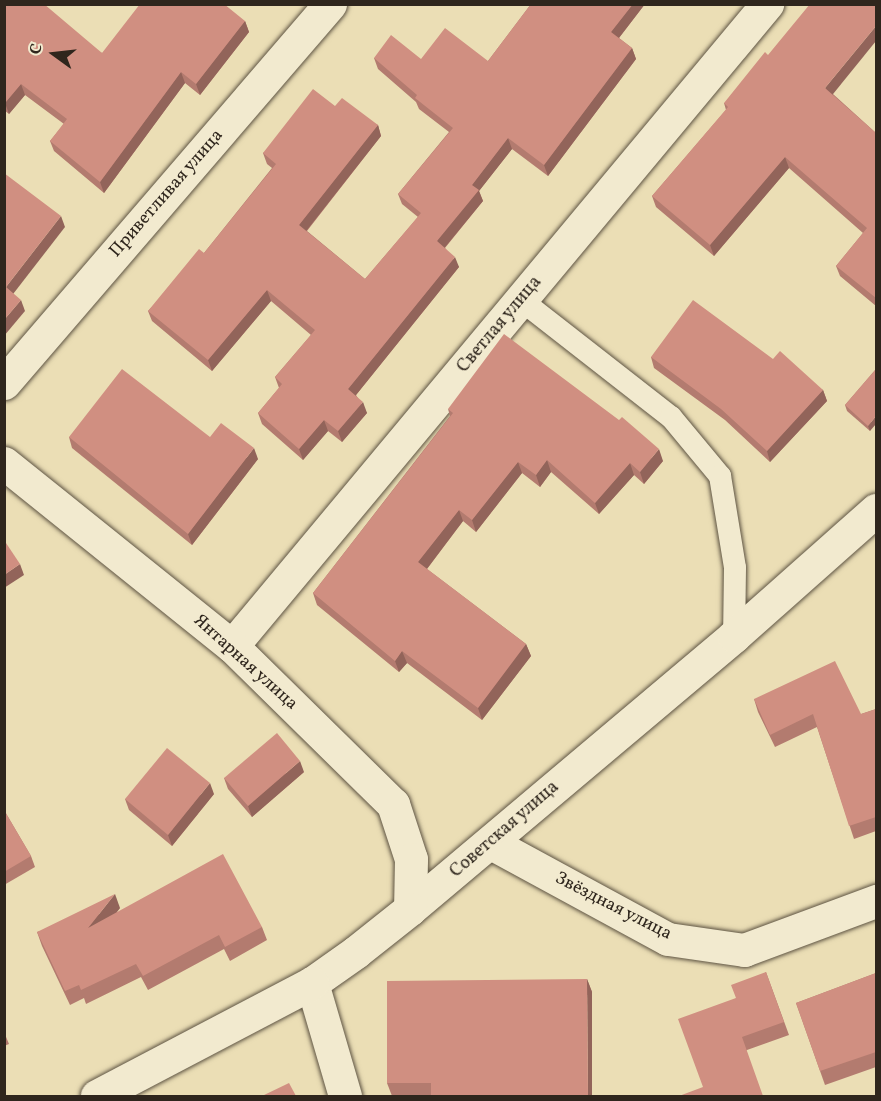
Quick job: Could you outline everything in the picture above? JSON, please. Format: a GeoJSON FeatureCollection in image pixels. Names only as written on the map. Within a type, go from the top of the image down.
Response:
{"type":"FeatureCollection","features":[{"type":"Feature","properties":{"kind":"street","name":"Приветливая улица"},"geometry":{"type":"LineString","coordinates":[[4,383],[330,4]]}},
{"type":"Feature","properties":{"kind":"street","name":"Светлая улица"},"geometry":{"type":"LineString","coordinates":[[232,646],[767,4]]}},
{"type":"Feature","properties":{"kind":"street","name":"Янтарная улица"},"geometry":{"type":"LineString","coordinates":[[4,463],[232,646],[393,804],[411,859],[410,909]]}},
{"type":"Feature","properties":{"kind":"street","name":"Советская улица"},"geometry":{"type":"LineString","coordinates":[[97,1096],[312,983],[410,909],[491,843],[734,636],[876,510]]}},
{"type":"Feature","properties":{"kind":"street","name":"Звёздная улица"},"geometry":{"type":"LineString","coordinates":[[491,843],[668,939],[744,950],[876,901]]}},
{"type":"Feature","properties":{"kind":"street"},"geometry":{"type":"LineString","coordinates":[[312,983],[345,1096]]}},
{"type":"Feature","properties":{"kind":"lane"},"geometry":{"type":"LineString","coordinates":[[520,300],[670,417],[720,476],[735,568],[734,636]]}},
{"type":"Feature","properties":{"kind":"building"},"geometry":{"type":"Polygon","coordinates":[[[4,4],[44,4],[102,53],[140,4],[224,4],[245,21],[196,84],[181,72],[100,182],[50,141],[67,119],[21,84],[4,102],[4,4]]]}},
{"type":"Feature","properties":{"kind":"building"},"geometry":{"type":"Polygon","coordinates":[[[531,4],[633,4],[611,32],[632,48],[544,165],[508,138],[472,185],[479,190],[437,241],[455,257],[348,389],[363,402],[338,431],[324,420],[299,449],[258,413],[282,384],[275,377],[315,330],[267,290],[208,360],[148,311],[199,249],[204,253],[276,164],[263,153],[313,89],[335,106],[342,98],[378,125],[299,225],[365,279],[421,213],[398,194],[453,128],[415,98],[417,95],[374,58],[391,35],[421,59],[445,28],[488,61],[531,4]]]}},
{"type":"Feature","properties":{"kind":"building"},"geometry":{"type":"Polygon","coordinates":[[[810,4],[876,5],[876,26],[825,88],[876,133],[876,298],[836,266],[867,228],[785,157],[710,245],[652,196],[728,107],[724,103],[765,52],[768,55],[810,4]]]}},
{"type":"Feature","properties":{"kind":"building"},"geometry":{"type":"Polygon","coordinates":[[[4,173],[61,216],[6,287],[21,300],[4,320],[4,173]]]}},
{"type":"Feature","properties":{"kind":"building"},"geometry":{"type":"Polygon","coordinates":[[[693,300],[773,359],[780,351],[823,390],[767,451],[721,409],[651,357],[693,300]]]}},
{"type":"Feature","properties":{"kind":"building"},"geometry":{"type":"Polygon","coordinates":[[[504,334],[619,420],[622,417],[659,449],[640,472],[630,463],[595,503],[547,460],[536,475],[518,462],[472,520],[459,510],[418,562],[526,644],[478,708],[402,651],[395,661],[313,593],[453,413],[448,409],[504,334]]]}},
{"type":"Feature","properties":{"kind":"building"},"geometry":{"type":"Polygon","coordinates":[[[122,369],[210,437],[221,423],[254,448],[188,534],[69,437],[122,369]]]}},
{"type":"Feature","properties":{"kind":"building"},"geometry":{"type":"Polygon","coordinates":[[[876,369],[876,416],[868,426],[845,405],[876,369]]]}},
{"type":"Feature","properties":{"kind":"building"},"geometry":{"type":"Polygon","coordinates":[[[4,540],[20,564],[4,575],[4,540]]]}},
{"type":"Feature","properties":{"kind":"building"},"geometry":{"type":"Polygon","coordinates":[[[835,661],[861,714],[876,709],[876,817],[849,826],[813,714],[770,735],[754,699],[835,661]]]}},
{"type":"Feature","properties":{"kind":"building"},"geometry":{"type":"Polygon","coordinates":[[[277,733],[300,761],[248,806],[224,778],[277,733]]]}},
{"type":"Feature","properties":{"kind":"building"},"geometry":{"type":"Polygon","coordinates":[[[167,748],[210,783],[168,835],[125,799],[167,748]]]}},
{"type":"Feature","properties":{"kind":"building"},"geometry":{"type":"Polygon","coordinates":[[[4,810],[31,856],[4,872],[4,810]]]}},
{"type":"Feature","properties":{"kind":"building"},"geometry":{"type":"Polygon","coordinates":[[[223,854],[262,927],[225,947],[219,935],[143,976],[136,964],[81,990],[79,985],[65,991],[37,932],[115,894],[88,928],[223,854]]]}},
{"type":"Feature","properties":{"kind":"building"},"geometry":{"type":"Polygon","coordinates":[[[766,972],[784,1022],[742,1037],[763,1096],[679,1096],[703,1087],[678,1019],[736,998],[731,985],[766,972]]]}},
{"type":"Feature","properties":{"kind":"building"},"geometry":{"type":"Polygon","coordinates":[[[876,973],[876,1052],[820,1071],[796,1003],[876,973]]]}},
{"type":"Feature","properties":{"kind":"building"},"geometry":{"type":"Polygon","coordinates":[[[587,979],[588,1096],[431,1096],[431,1083],[387,1083],[387,981],[587,979]]]}},
{"type":"Feature","properties":{"kind":"building"},"geometry":{"type":"Polygon","coordinates":[[[289,1083],[296,1096],[262,1096],[289,1083]]]}}]}
